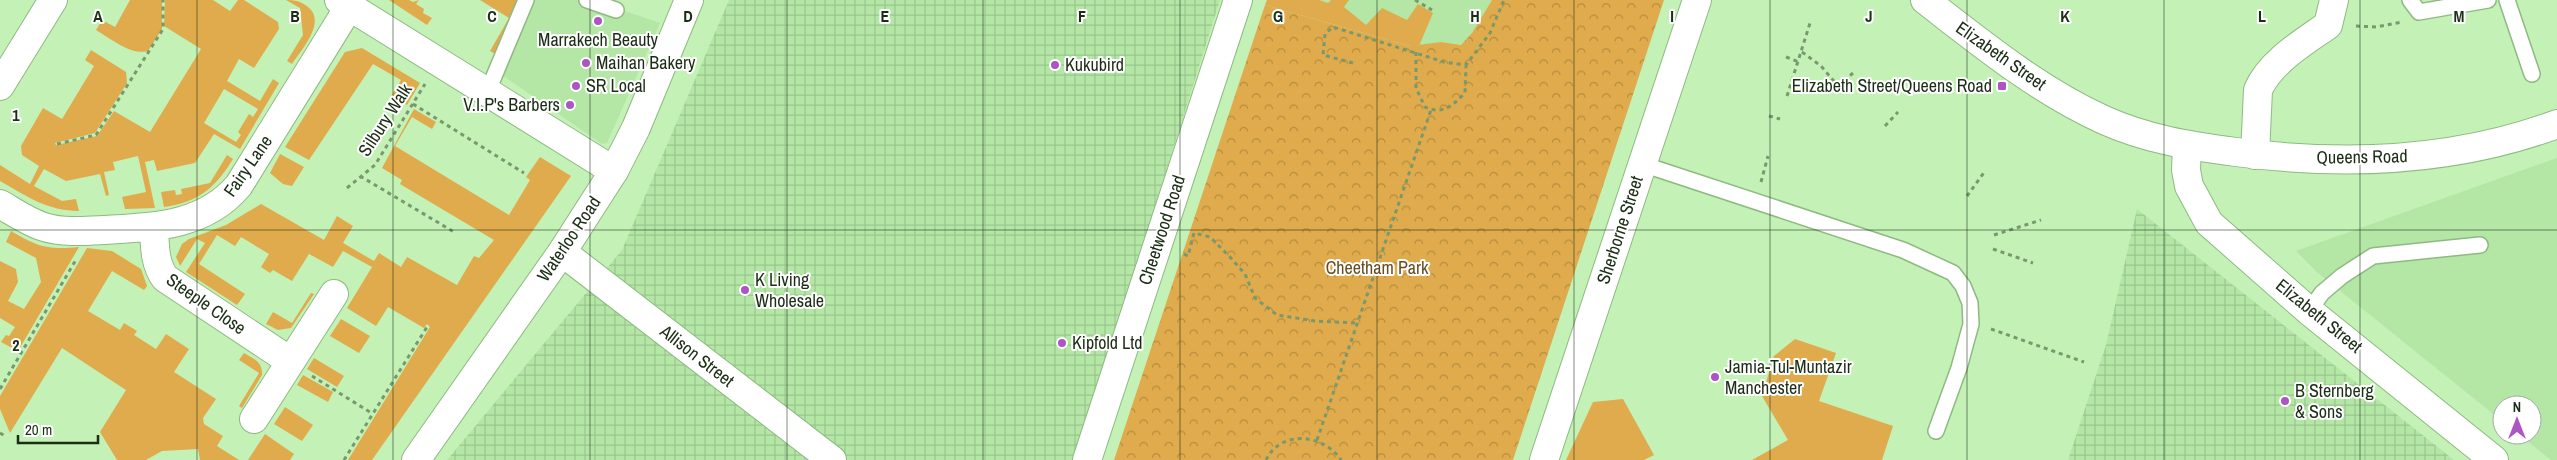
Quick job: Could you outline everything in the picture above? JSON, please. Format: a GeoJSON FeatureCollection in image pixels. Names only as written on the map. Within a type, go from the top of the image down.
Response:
{"type":"FeatureCollection","features":[{"type":"Feature","properties":{"kind":"main road"},"geometry":{"type":"LineString","coordinates":[[0,86],[53,0]]}},
{"type":"Feature","properties":{"kind":"main road","name":"Waterloo Road"},"geometry":{"type":"LineString","coordinates":[[416,460],[562,252],[614,171],[636,128],[689,0]]}},
{"type":"Feature","properties":{"kind":"main road","name":"Cheetwood Road"},"geometry":{"type":"LineString","coordinates":[[1087,460],[1238,0]]}},
{"type":"Feature","properties":{"kind":"main road","name":"Sherborne Street"},"geometry":{"type":"LineString","coordinates":[[1544,460],[1697,0]]}},
{"type":"Feature","properties":{"kind":"main road","name":"Elizabeth Street"},"geometry":{"type":"LineString","coordinates":[[1925,0],[2005,62],[2064,99],[2104,120],[2175,143],[2186,170],[2189,186],[2198,206],[2209,223],[2309,311],[2485,457]]}},
{"type":"Feature","properties":{"kind":"main road"},"geometry":{"type":"LineString","coordinates":[[344,3],[614,171]]}},
{"type":"Feature","properties":{"kind":"main road","name":"Fairy Lane"},"geometry":{"type":"LineString","coordinates":[[0,204],[26,219],[51,229],[78,231],[154,227],[176,224],[194,218],[229,197],[246,174],[344,3]]}},
{"type":"Feature","properties":{"kind":"main road"},"geometry":{"type":"LineString","coordinates":[[2255,154],[2258,90],[2263,80],[2305,41],[2331,12]]}},
{"type":"Feature","properties":{"kind":"main road","name":"Queens Road"},"geometry":{"type":"LineString","coordinates":[[2175,143],[2255,154],[2359,160],[2427,156],[2483,146],[2524,136],[2557,124]]}},
{"type":"Feature","properties":{"kind":"main road","name":"Steeple Close"},"geometry":{"type":"LineString","coordinates":[[154,227],[156,256],[160,271],[165,278],[300,368]]}},
{"type":"Feature","properties":{"kind":"main road","name":"Allison Street"},"geometry":{"type":"LineString","coordinates":[[562,252],[832,460]]}},
{"type":"Feature","properties":{"kind":"main road"},"geometry":{"type":"LineString","coordinates":[[254,419],[300,368],[334,294]]}},
{"type":"Feature","properties":{"kind":"lane"},"geometry":{"type":"LineString","coordinates":[[487,93],[526,0]]}},
{"type":"Feature","properties":{"kind":"lane"},"geometry":{"type":"LineString","coordinates":[[587,0],[616,10]]}},
{"type":"Feature","properties":{"kind":"lane"},"geometry":{"type":"LineString","coordinates":[[2415,6],[2488,0]]}},
{"type":"Feature","properties":{"kind":"lane"},"geometry":{"type":"LineString","coordinates":[[2507,0],[2532,74]]}},
{"type":"Feature","properties":{"kind":"lane"},"geometry":{"type":"LineString","coordinates":[[1642,164],[1903,250],[1953,273],[1963,286],[1970,303],[1971,324],[1959,368],[1936,431]]}},
{"type":"Feature","properties":{"kind":"lane"},"geometry":{"type":"LineString","coordinates":[[2309,311],[2322,293],[2342,276],[2373,256],[2480,246]]}},
{"type":"Feature","properties":{"kind":"path"},"geometry":{"type":"LineString","coordinates":[[56,144],[96,134],[163,29],[163,0]]}},
{"type":"Feature","properties":{"kind":"path"},"geometry":{"type":"LineString","coordinates":[[1416,0],[1432,10]]}},
{"type":"Feature","properties":{"kind":"path"},"geometry":{"type":"LineString","coordinates":[[1416,52],[1416,88],[1425,107],[1435,111],[1451,107],[1465,93],[1466,64],[1490,33],[1504,0]]}},
{"type":"Feature","properties":{"kind":"path"},"geometry":{"type":"LineString","coordinates":[[2331,12],[2376,27],[2411,20],[2415,6]]}},
{"type":"Feature","properties":{"kind":"path"},"geometry":{"type":"LineString","coordinates":[[1787,96],[1811,20]]}},
{"type":"Feature","properties":{"kind":"path"},"geometry":{"type":"LineString","coordinates":[[1354,63],[1323,55],[1325,34],[1333,27],[1444,62],[1466,64]]}},
{"type":"Feature","properties":{"kind":"path"},"geometry":{"type":"LineString","coordinates":[[1802,52],[1821,66],[1844,93]]}},
{"type":"Feature","properties":{"kind":"path"},"geometry":{"type":"LineString","coordinates":[[1786,57],[1799,62]]}},
{"type":"Feature","properties":{"kind":"path"},"geometry":{"type":"LineString","coordinates":[[1838,86],[1853,73]]}},
{"type":"Feature","properties":{"kind":"path","name":"Silbury Walk"},"geometry":{"type":"LineString","coordinates":[[347,188],[375,165],[429,77]]}},
{"type":"Feature","properties":{"kind":"path"},"geometry":{"type":"LineString","coordinates":[[413,104],[524,173]]}},
{"type":"Feature","properties":{"kind":"path"},"geometry":{"type":"LineString","coordinates":[[1317,440],[1430,110]]}},
{"type":"Feature","properties":{"kind":"path"},"geometry":{"type":"LineString","coordinates":[[1885,126],[1898,112]]}},
{"type":"Feature","properties":{"kind":"path"},"geometry":{"type":"LineString","coordinates":[[1769,116],[1780,119]]}},
{"type":"Feature","properties":{"kind":"path"},"geometry":{"type":"LineString","coordinates":[[1760,187],[1768,156]]}},
{"type":"Feature","properties":{"kind":"path"},"geometry":{"type":"LineString","coordinates":[[1967,196],[1985,171]]}},
{"type":"Feature","properties":{"kind":"path","name":"Silbury Walk"},"geometry":{"type":"LineString","coordinates":[[360,176],[454,232]]}},
{"type":"Feature","properties":{"kind":"path"},"geometry":{"type":"LineString","coordinates":[[1994,235],[2040,220]]}},
{"type":"Feature","properties":{"kind":"path"},"geometry":{"type":"LineString","coordinates":[[1176,252],[1188,256],[1194,233],[1210,237],[1245,274],[1255,298],[1277,315],[1315,321],[1358,322]]}},
{"type":"Feature","properties":{"kind":"path"},"geometry":{"type":"LineString","coordinates":[[1993,249],[2033,263]]}},
{"type":"Feature","properties":{"kind":"path"},"geometry":{"type":"LineString","coordinates":[[0,389],[80,252]]}},
{"type":"Feature","properties":{"kind":"path"},"geometry":{"type":"LineString","coordinates":[[344,460],[427,328]]}},
{"type":"Feature","properties":{"kind":"path"},"geometry":{"type":"LineString","coordinates":[[1988,328],[2084,362]]}},
{"type":"Feature","properties":{"kind":"path"},"geometry":{"type":"LineString","coordinates":[[300,368],[373,414]]}},
{"type":"Feature","properties":{"kind":"path"},"geometry":{"type":"LineString","coordinates":[[0,433],[5,436]]}},
{"type":"Feature","properties":{"kind":"path"},"geometry":{"type":"LineString","coordinates":[[1266,460],[1278,446],[1290,440],[1304,438],[1317,440],[1330,447],[1341,460]]}},
{"type":"Feature","properties":{"kind":"shaded area"},"geometry":{"type":"Polygon","coordinates":[[[520,0],[592,0],[660,23],[607,143],[602,144],[493,69],[520,0]]]}},
{"type":"Feature","properties":{"kind":"shaded area"},"geometry":{"type":"Polygon","coordinates":[[[729,0],[1220,0],[1075,460],[447,460],[622,250],[729,0]]]}},
{"type":"Feature","properties":{"kind":"shaded area"},"geometry":{"type":"Polygon","coordinates":[[[1267,0],[1492,0],[1472,33],[1461,45],[1441,42],[1419,46],[1265,5],[1267,0]]]}},
{"type":"Feature","properties":{"kind":"shaded area"},"geometry":{"type":"Polygon","coordinates":[[[2557,158],[2557,460],[2551,460],[2532,445],[2542,445],[2542,395],[2492,395],[2492,413],[2318,273],[2296,251],[2557,158]]]}},
{"type":"Feature","properties":{"kind":"shaded area"},"geometry":{"type":"Polygon","coordinates":[[[2137,209],[2454,460],[2068,460],[2106,345],[2137,209]]]}},
{"type":"Feature","properties":{"kind":"green space"},"geometry":{"type":"Polygon","coordinates":[[[130,0],[162,0],[162,29],[148,51],[141,52],[128,49],[96,30],[102,20],[115,27],[130,0]]]}},
{"type":"Feature","properties":{"kind":"green space"},"geometry":{"type":"Polygon","coordinates":[[[165,0],[213,0],[230,11],[238,0],[244,0],[278,22],[279,29],[254,68],[239,59],[227,81],[260,101],[273,79],[279,83],[240,149],[214,134],[195,163],[157,171],[154,160],[145,162],[155,208],[125,209],[122,197],[146,192],[138,156],[113,162],[115,170],[104,172],[109,195],[106,196],[100,174],[66,181],[44,169],[34,186],[62,201],[76,199],[79,211],[47,205],[28,197],[0,181],[0,165],[30,184],[39,166],[22,155],[21,146],[43,108],[62,119],[94,66],[85,60],[91,50],[126,72],[127,83],[95,133],[55,143],[56,145],[97,136],[114,111],[150,132],[201,49],[164,26],[165,0]],[[224,89],[204,123],[236,142],[241,135],[238,132],[249,114],[253,117],[258,109],[224,89]]]}},
{"type":"Feature","properties":{"kind":"green space"},"geometry":{"type":"Polygon","coordinates":[[[286,0],[298,1],[308,7],[313,13],[315,20],[314,28],[306,44],[292,64],[287,61],[303,35],[300,8],[286,0]]]}},
{"type":"Feature","properties":{"kind":"green space"},"geometry":{"type":"Polygon","coordinates":[[[389,0],[409,0],[413,2],[419,0],[416,4],[424,9],[423,13],[432,18],[427,25],[389,0]]]}},
{"type":"Feature","properties":{"kind":"green space"},"geometry":{"type":"Polygon","coordinates":[[[480,0],[519,0],[497,55],[490,51],[509,18],[480,0]]]}},
{"type":"Feature","properties":{"kind":"green space"},"geometry":{"type":"Polygon","coordinates":[[[1267,0],[1319,0],[1328,3],[1331,0],[1349,0],[1344,7],[1366,25],[1382,8],[1407,20],[1418,4],[1433,13],[1419,46],[1410,46],[1265,5],[1267,0]]]}},
{"type":"Feature","properties":{"kind":"green space","name":"Cheetham Park"},"geometry":{"type":"Polygon","coordinates":[[[1492,0],[1664,0],[1513,460],[1114,460],[1265,5],[1410,46],[1441,42],[1461,45],[1472,33],[1492,0]]]}},
{"type":"Feature","properties":{"kind":"green space"},"geometry":{"type":"Polygon","coordinates":[[[362,48],[420,83],[407,105],[391,96],[401,80],[373,64],[309,160],[285,147],[345,52],[362,48]]]}},
{"type":"Feature","properties":{"kind":"green space"},"geometry":{"type":"Polygon","coordinates":[[[414,109],[436,122],[432,129],[412,117],[395,146],[509,215],[530,180],[526,177],[540,157],[571,176],[372,460],[348,460],[430,327],[427,324],[424,328],[388,307],[376,326],[347,308],[372,267],[343,251],[333,267],[309,254],[292,281],[273,270],[270,273],[261,267],[269,254],[241,237],[235,246],[217,235],[199,264],[245,294],[237,305],[186,272],[205,243],[197,239],[180,266],[176,257],[182,244],[189,239],[226,225],[261,204],[324,240],[337,216],[353,226],[343,243],[374,261],[379,253],[401,267],[407,257],[457,285],[474,256],[479,258],[494,240],[400,184],[402,180],[382,168],[414,109]]]}},
{"type":"Feature","properties":{"kind":"green space"},"geometry":{"type":"Polygon","coordinates":[[[280,154],[304,167],[292,186],[283,184],[270,173],[280,154]]]}},
{"type":"Feature","properties":{"kind":"green space"},"geometry":{"type":"Polygon","coordinates":[[[227,155],[233,159],[220,178],[205,192],[187,201],[164,207],[161,192],[175,190],[176,195],[182,194],[181,189],[210,183],[227,155]]]}},
{"type":"Feature","properties":{"kind":"green space"},"geometry":{"type":"Polygon","coordinates":[[[11,231],[29,241],[44,246],[59,248],[79,247],[18,351],[1,342],[6,335],[9,336],[15,327],[0,318],[0,261],[16,269],[18,282],[8,301],[24,309],[41,282],[36,258],[6,242],[11,231]]]}},
{"type":"Feature","properties":{"kind":"green space"},"geometry":{"type":"Polygon","coordinates":[[[87,248],[112,251],[141,269],[147,286],[144,290],[112,271],[88,311],[120,330],[124,323],[137,331],[134,335],[156,349],[166,334],[189,349],[174,372],[216,399],[203,418],[204,424],[223,436],[217,446],[239,460],[200,460],[198,449],[162,451],[146,460],[117,460],[100,432],[126,390],[62,348],[10,433],[0,409],[0,396],[87,248]]]}},
{"type":"Feature","properties":{"kind":"green space"},"geometry":{"type":"Polygon","coordinates":[[[311,293],[314,294],[291,328],[278,330],[266,324],[273,312],[292,323],[311,293]]]}},
{"type":"Feature","properties":{"kind":"green space"},"geometry":{"type":"Polygon","coordinates":[[[341,319],[370,336],[359,353],[330,336],[341,319]]]}},
{"type":"Feature","properties":{"kind":"green space"},"geometry":{"type":"Polygon","coordinates":[[[1795,339],[1836,353],[1819,401],[1893,426],[1882,460],[1752,460],[1788,440],[1762,396],[1774,356],[1795,339]]]}},
{"type":"Feature","properties":{"kind":"green space"},"geometry":{"type":"Polygon","coordinates":[[[244,353],[259,364],[262,375],[242,408],[239,406],[259,373],[239,360],[244,353]]]}},
{"type":"Feature","properties":{"kind":"green space"},"geometry":{"type":"Polygon","coordinates":[[[314,358],[344,376],[337,387],[307,369],[314,358]]]}},
{"type":"Feature","properties":{"kind":"green space"},"geometry":{"type":"Polygon","coordinates":[[[303,375],[333,392],[328,402],[297,385],[303,375]]]}},
{"type":"Feature","properties":{"kind":"green space"},"geometry":{"type":"Polygon","coordinates":[[[1623,399],[1654,455],[1644,460],[1566,460],[1593,402],[1623,399]]]}},
{"type":"Feature","properties":{"kind":"green space"},"geometry":{"type":"Polygon","coordinates":[[[285,407],[313,425],[302,441],[274,424],[285,407]]]}},
{"type":"Feature","properties":{"kind":"green space"},"geometry":{"type":"Polygon","coordinates":[[[265,434],[294,454],[290,460],[248,460],[265,434]]]}},
{"type":"Feature","properties":{"kind":"place","name":"Marrakech Beauty"},"geometry":{"type":"Point","coordinates":[598,21]}},
{"type":"Feature","properties":{"kind":"place","name":"Maihan Bakery"},"geometry":{"type":"Point","coordinates":[586,63]}},
{"type":"Feature","properties":{"kind":"place","name":"Kukubird"},"geometry":{"type":"Point","coordinates":[1055,65]}},
{"type":"Feature","properties":{"kind":"place","name":"SR Local"},"geometry":{"type":"Point","coordinates":[576,86]}},
{"type":"Feature","properties":{"kind":"place","name":"Elizabeth Street/Queens Road"},"geometry":{"type":"Point","coordinates":[2002,86]}},
{"type":"Feature","properties":{"kind":"place","name":"V.I.P's Barbers"},"geometry":{"type":"Point","coordinates":[570,105]}},
{"type":"Feature","properties":{"kind":"place","name":"K Living Wholesale"},"geometry":{"type":"Point","coordinates":[745,290]}},
{"type":"Feature","properties":{"kind":"place","name":"Kipfold Ltd"},"geometry":{"type":"Point","coordinates":[1062,343]}},
{"type":"Feature","properties":{"kind":"place","name":"Jamia-Tul-Muntazir Manchester"},"geometry":{"type":"Point","coordinates":[1715,377]}},
{"type":"Feature","properties":{"kind":"place","name":"B Sternberg & Sons"},"geometry":{"type":"Point","coordinates":[2285,401]}}]}
